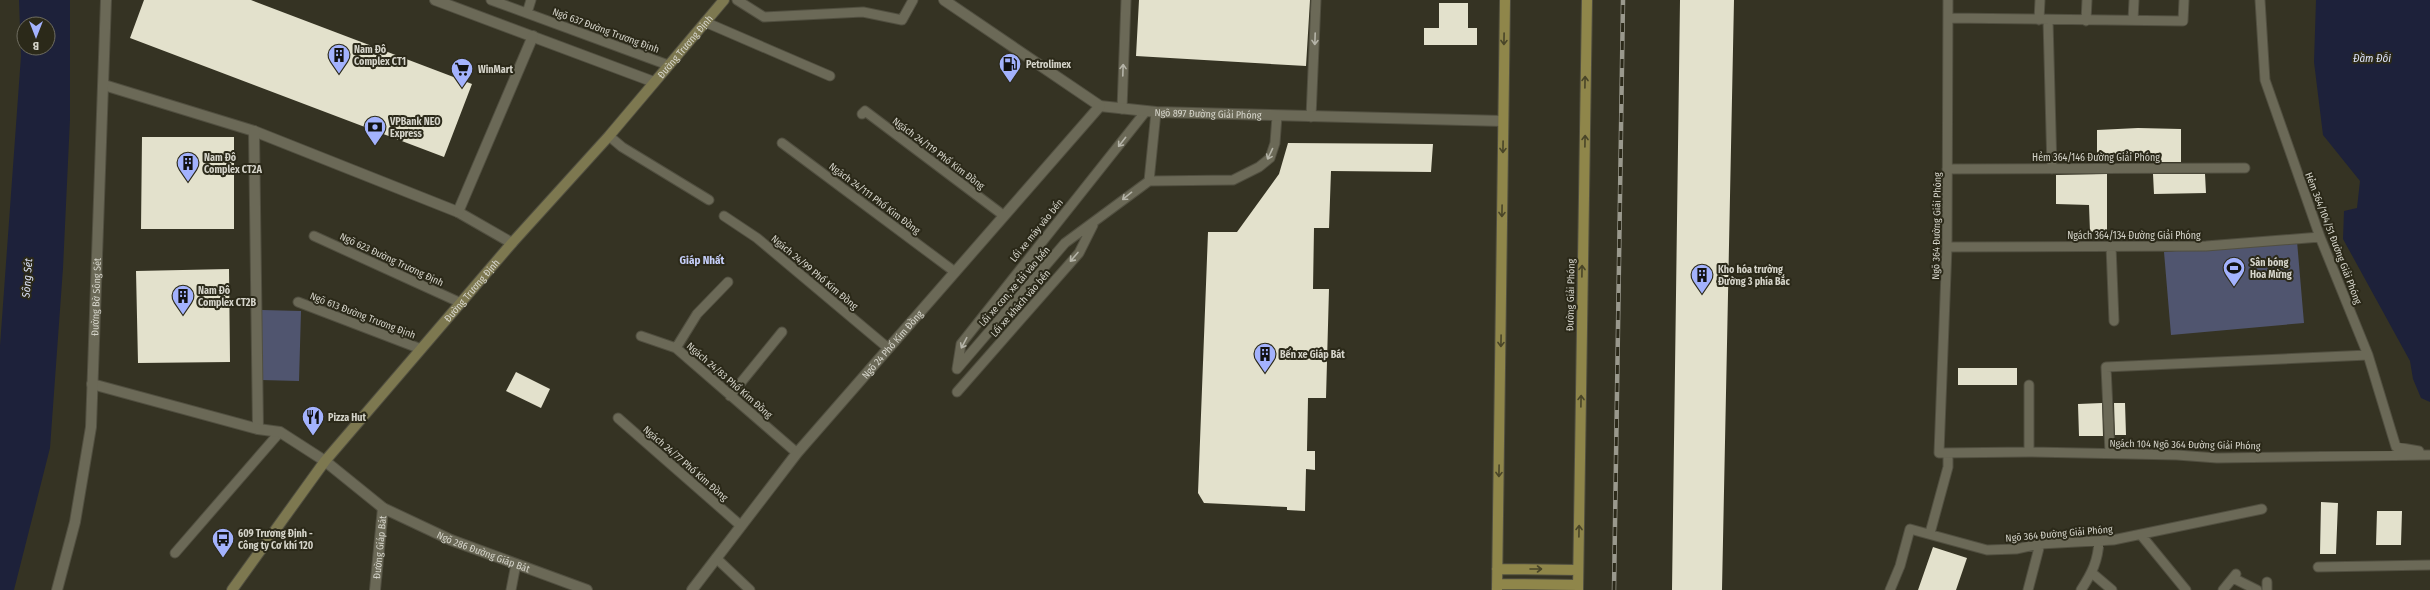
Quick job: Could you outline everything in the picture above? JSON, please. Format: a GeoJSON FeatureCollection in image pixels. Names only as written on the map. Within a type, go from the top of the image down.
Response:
{"type":"FeatureCollection","features":[{"type":"Feature","properties":{"kind":"main road","name":"Đường Trương Định"},"geometry":{"type":"LineString","coordinates":[[232,590],[325,461],[512,243],[609,136],[724,0]]}},
{"type":"Feature","properties":{"kind":"main road"},"geometry":{"type":"LineString","coordinates":[[1505,0],[1497,587],[1578,588]]}},
{"type":"Feature","properties":{"kind":"main road","name":"Đường Giải Phóng"},"geometry":{"type":"LineString","coordinates":[[1578,588],[1587,0]]}},
{"type":"Feature","properties":{"kind":"main road"},"geometry":{"type":"LineString","coordinates":[[1497,569],[1578,570]]}},
{"type":"Feature","properties":{"kind":"street","name":"Đường Bờ Sông Sét"},"geometry":{"type":"LineString","coordinates":[[57,590],[75,522],[90,434],[106,0]]}},
{"type":"Feature","properties":{"kind":"street"},"geometry":{"type":"LineString","coordinates":[[435,0],[654,82]]}},
{"type":"Feature","properties":{"kind":"street","name":"Ngõ 897 Đường Giải Phóng"},"geometry":{"type":"LineString","coordinates":[[946,0],[1100,106],[1151,112],[1503,121]]}},
{"type":"Feature","properties":{"kind":"street"},"geometry":{"type":"LineString","coordinates":[[458,212],[533,36]]}},
{"type":"Feature","properties":{"kind":"street"},"geometry":{"type":"LineString","coordinates":[[104,85],[254,131],[458,212],[512,243]]}},
{"type":"Feature","properties":{"kind":"street","name":"Ngõ 24 Phố Kim Đồng"},"geometry":{"type":"LineString","coordinates":[[692,590],[740,524],[797,453],[1003,215],[1100,106]]}},
{"type":"Feature","properties":{"kind":"street"},"geometry":{"type":"LineString","coordinates":[[254,131],[258,429]]}},
{"type":"Feature","properties":{"kind":"street"},"geometry":{"type":"LineString","coordinates":[[92,384],[258,429],[280,432]]}},
{"type":"Feature","properties":{"kind":"street","name":"Đường Giáp Bát"},"geometry":{"type":"LineString","coordinates":[[280,432],[325,461],[383,508],[375,590]]}},
{"type":"Feature","properties":{"kind":"street","name":"Ngõ 286 Đường Giáp Bát"},"geometry":{"type":"LineString","coordinates":[[383,508],[451,540],[586,590]]}},
{"type":"Feature","properties":{"kind":"lane","name":"Ngõ 637 Đường Trương Định"},"geometry":{"type":"LineString","coordinates":[[491,0],[668,65]]}},
{"type":"Feature","properties":{"kind":"lane"},"geometry":{"type":"LineString","coordinates":[[527,13],[531,0]]}},
{"type":"Feature","properties":{"kind":"lane"},"geometry":{"type":"LineString","coordinates":[[737,0],[764,17],[863,12],[902,20],[913,0]]}},
{"type":"Feature","properties":{"kind":"lane"},"geometry":{"type":"LineString","coordinates":[[1122,109],[1126,0]]}},
{"type":"Feature","properties":{"kind":"lane"},"geometry":{"type":"LineString","coordinates":[[1311,117],[1316,0]]}},
{"type":"Feature","properties":{"kind":"lane","name":"Ngõ 364 Đường Giải Phóng"},"geometry":{"type":"LineString","coordinates":[[1930,533],[1948,467],[1944,453],[1948,0]]}},
{"type":"Feature","properties":{"kind":"lane"},"geometry":{"type":"LineString","coordinates":[[2040,0],[2043,20],[2052,169]]}},
{"type":"Feature","properties":{"kind":"lane"},"geometry":{"type":"LineString","coordinates":[[2086,20],[2087,0]]}},
{"type":"Feature","properties":{"kind":"lane"},"geometry":{"type":"LineString","coordinates":[[2133,20],[2134,0]]}},
{"type":"Feature","properties":{"kind":"lane"},"geometry":{"type":"LineString","coordinates":[[1948,18],[2183,21],[2184,0]]}},
{"type":"Feature","properties":{"kind":"lane","name":"Hẻm 364/104/51 Đường Giải Phóng"},"geometry":{"type":"LineString","coordinates":[[2260,0],[2265,80],[2320,237],[2368,355],[2396,446],[2430,454]]}},
{"type":"Feature","properties":{"kind":"lane"},"geometry":{"type":"LineString","coordinates":[[705,22],[830,76]]}},
{"type":"Feature","properties":{"kind":"lane","name":"Ngách 24/119 Phố Kim Đồng"},"geometry":{"type":"LineString","coordinates":[[862,114],[865,111],[1003,215]]}},
{"type":"Feature","properties":{"kind":"lane"},"geometry":{"type":"LineString","coordinates":[[1151,112],[1149,181],[1232,180],[1260,167],[1270,158],[1275,143],[1277,116]]}},
{"type":"Feature","properties":{"kind":"lane","name":"Lối xe máy vào bến"},"geometry":{"type":"LineString","coordinates":[[957,369],[961,344],[1151,112]]}},
{"type":"Feature","properties":{"kind":"lane"},"geometry":{"type":"LineString","coordinates":[[609,136],[622,147],[709,200]]}},
{"type":"Feature","properties":{"kind":"lane","name":"Ngách 24/111 Phố Kim Đồng"},"geometry":{"type":"LineString","coordinates":[[782,143],[955,272]]}},
{"type":"Feature","properties":{"kind":"lane","name":"Hẻm 364/146 Đường Giải Phóng"},"geometry":{"type":"LineString","coordinates":[[1947,169],[2245,168]]}},
{"type":"Feature","properties":{"kind":"lane","name":"Lối xe con, xe tải vào bến"},"geometry":{"type":"LineString","coordinates":[[957,369],[1065,243],[1094,224],[1149,181]]}},
{"type":"Feature","properties":{"kind":"lane","name":"Ngách 24/99 Phố Kim Đồng"},"geometry":{"type":"LineString","coordinates":[[724,216],[757,238],[888,348]]}},
{"type":"Feature","properties":{"kind":"lane","name":"Lối xe khách vào bến"},"geometry":{"type":"LineString","coordinates":[[957,392],[1078,252],[1094,224]]}},
{"type":"Feature","properties":{"kind":"lane","name":"Ngõ 623 Đường Trương Định"},"geometry":{"type":"LineString","coordinates":[[314,236],[461,303]]}},
{"type":"Feature","properties":{"kind":"lane","name":"Ngách 364/134 Đường Giải Phóng"},"geometry":{"type":"LineString","coordinates":[[1947,247],[2206,246],[2320,237]]}},
{"type":"Feature","properties":{"kind":"lane"},"geometry":{"type":"LineString","coordinates":[[2111,246],[2114,321]]}},
{"type":"Feature","properties":{"kind":"lane"},"geometry":{"type":"LineString","coordinates":[[676,348],[697,314],[728,282]]}},
{"type":"Feature","properties":{"kind":"lane","name":"Ngõ 613 Đường Trương Định"},"geometry":{"type":"LineString","coordinates":[[298,302],[421,349]]}},
{"type":"Feature","properties":{"kind":"lane"},"geometry":{"type":"LineString","coordinates":[[730,396],[782,332]]}},
{"type":"Feature","properties":{"kind":"lane","name":"Ngách 24/83 Phố Kim Đồng"},"geometry":{"type":"LineString","coordinates":[[641,336],[676,348],[797,453]]}},
{"type":"Feature","properties":{"kind":"lane"},"geometry":{"type":"LineString","coordinates":[[2110,453],[2106,368],[2368,355]]}},
{"type":"Feature","properties":{"kind":"lane"},"geometry":{"type":"LineString","coordinates":[[2029,385],[2030,452]]}},
{"type":"Feature","properties":{"kind":"lane","name":"Ngách 24/77 Phố Kim Đồng"},"geometry":{"type":"LineString","coordinates":[[618,418],[740,524]]}},
{"type":"Feature","properties":{"kind":"lane"},"geometry":{"type":"LineString","coordinates":[[175,553],[280,432]]}},
{"type":"Feature","properties":{"kind":"lane","name":"Ngách 104 Ngõ 364 Đường Giải Phóng"},"geometry":{"type":"LineString","coordinates":[[1944,453],[2110,453],[2217,458],[2430,454]]}},
{"type":"Feature","properties":{"kind":"lane","name":"Ngõ 364 Đường Giải Phóng"},"geometry":{"type":"LineString","coordinates":[[1890,590],[1900,566],[1910,529],[1930,533],[1987,550],[2016,549],[2040,544],[2099,541],[2141,535],[2262,509]]}},
{"type":"Feature","properties":{"kind":"lane"},"geometry":{"type":"LineString","coordinates":[[2141,535],[2186,590]]}},
{"type":"Feature","properties":{"kind":"lane"},"geometry":{"type":"LineString","coordinates":[[2081,590],[2092,573],[2098,557],[2099,541]]}},
{"type":"Feature","properties":{"kind":"lane"},"geometry":{"type":"LineString","coordinates":[[2028,590],[2040,544]]}},
{"type":"Feature","properties":{"kind":"lane"},"geometry":{"type":"LineString","coordinates":[[716,558],[750,590]]}},
{"type":"Feature","properties":{"kind":"lane"},"geometry":{"type":"LineString","coordinates":[[511,590],[516,564]]}},
{"type":"Feature","properties":{"kind":"lane"},"geometry":{"type":"LineString","coordinates":[[2318,567],[2430,565]]}},
{"type":"Feature","properties":{"kind":"lane"},"geometry":{"type":"LineString","coordinates":[[2092,573],[2112,590]]}},
{"type":"Feature","properties":{"kind":"lane"},"geometry":{"type":"LineString","coordinates":[[2223,590],[2235,576],[2257,590]]}},
{"type":"Feature","properties":{"kind":"shaded area","name":"Sân bóng Hoa Mừng"},"geometry":{"type":"Polygon","coordinates":[[[2297,241],[2304,323],[2171,335],[2164,252],[2297,241]]]}},
{"type":"Feature","properties":{"kind":"shaded area"},"geometry":{"type":"Polygon","coordinates":[[[262,310],[301,311],[299,381],[261,380],[262,310]]]}},
{"type":"Feature","properties":{"kind":"water","name":"Sông Sét"},"geometry":{"type":"Polygon","coordinates":[[[19,0],[70,0],[70,119],[63,268],[50,448],[14,590],[0,590],[0,346],[21,56],[56,56],[56,16],[20,16],[19,0]]]}},
{"type":"Feature","properties":{"kind":"water","name":"Đầm Đỗi"},"geometry":{"type":"Polygon","coordinates":[[[2316,0],[2430,0],[2430,402],[2421,398],[2413,379],[2410,361],[2343,239],[2344,211],[2357,208],[2360,181],[2323,135],[2314,62],[2316,0]]]}},
{"type":"Feature","properties":{"kind":"building","name":"Nam Đô Complex CT1"},"geometry":{"type":"Polygon","coordinates":[[[144,0],[251,0],[472,84],[444,157],[130,38],[144,0]]]}},
{"type":"Feature","properties":{"kind":"building"},"geometry":{"type":"Polygon","coordinates":[[[1139,0],[1310,0],[1306,66],[1136,56],[1139,0]]]}},
{"type":"Feature","properties":{"kind":"building","name":"Kho hóa trường Đường 3 phía Bắc"},"geometry":{"type":"Polygon","coordinates":[[[1680,0],[1734,0],[1722,590],[1672,590],[1680,0]]]}},
{"type":"Feature","properties":{"kind":"building"},"geometry":{"type":"Polygon","coordinates":[[[1439,3],[1468,3],[1468,28],[1477,28],[1477,45],[1424,45],[1424,28],[1439,28],[1439,3]]]}},
{"type":"Feature","properties":{"kind":"building"},"geometry":{"type":"Polygon","coordinates":[[[2138,128],[2181,129],[2181,162],[2153,162],[2153,155],[2097,156],[2097,130],[2138,128]]]}},
{"type":"Feature","properties":{"kind":"building","name":"Nam Đô Complex CT2A"},"geometry":{"type":"Polygon","coordinates":[[[142,137],[234,137],[234,229],[141,229],[142,137]]]}},
{"type":"Feature","properties":{"kind":"building","name":"Bến xe Giáp Bát"},"geometry":{"type":"Polygon","coordinates":[[[1288,143],[1433,144],[1431,172],[1331,171],[1329,228],[1314,228],[1313,289],[1329,289],[1326,398],[1308,398],[1307,451],[1315,451],[1315,470],[1306,469],[1305,511],[1287,510],[1287,507],[1204,503],[1198,493],[1208,232],[1237,232],[1279,174],[1288,143]]]}},
{"type":"Feature","properties":{"kind":"building"},"geometry":{"type":"Polygon","coordinates":[[[2107,174],[2107,232],[2090,232],[2089,205],[2056,204],[2056,175],[2107,174]]]}},
{"type":"Feature","properties":{"kind":"building"},"geometry":{"type":"Polygon","coordinates":[[[2153,174],[2205,174],[2206,193],[2154,194],[2153,174]]]}},
{"type":"Feature","properties":{"kind":"building","name":"Nam Đô Complex CT2B"},"geometry":{"type":"Polygon","coordinates":[[[229,269],[230,362],[138,363],[136,271],[229,269]]]}},
{"type":"Feature","properties":{"kind":"building"},"geometry":{"type":"Polygon","coordinates":[[[1958,368],[2017,368],[2017,385],[1958,385],[1958,368]]]}},
{"type":"Feature","properties":{"kind":"building"},"geometry":{"type":"Polygon","coordinates":[[[516,372],[550,389],[541,408],[506,391],[516,372]]]}},
{"type":"Feature","properties":{"kind":"building"},"geometry":{"type":"Polygon","coordinates":[[[2102,403],[2103,436],[2079,436],[2078,404],[2102,403]]]}},
{"type":"Feature","properties":{"kind":"building"},"geometry":{"type":"Polygon","coordinates":[[[2114,403],[2125,403],[2126,435],[2115,435],[2114,403]]]}},
{"type":"Feature","properties":{"kind":"building"},"geometry":{"type":"Polygon","coordinates":[[[2321,502],[2338,503],[2336,554],[2320,554],[2321,502]]]}},
{"type":"Feature","properties":{"kind":"building"},"geometry":{"type":"Polygon","coordinates":[[[2377,511],[2402,511],[2401,545],[2376,545],[2377,511]]]}},
{"type":"Feature","properties":{"kind":"building"},"geometry":{"type":"Polygon","coordinates":[[[1933,547],[1967,558],[1956,590],[1918,590],[1933,547]]]}},
{"type":"Feature","properties":{"kind":"railway"},"geometry":{"type":"LineString","coordinates":[[1614,590],[1623,0]]}},
{"type":"Feature","properties":{"kind":"place","name":"Nam Đô Complex CT1"},"geometry":{"type":"Point","coordinates":[339,74]}},
{"type":"Feature","properties":{"kind":"place","name":"Petrolimex"},"geometry":{"type":"Point","coordinates":[1010,84]}},
{"type":"Feature","properties":{"kind":"place","name":"WinMart"},"geometry":{"type":"Point","coordinates":[462,88]}},
{"type":"Feature","properties":{"kind":"place","name":"VPBank NEO Express"},"geometry":{"type":"Point","coordinates":[375,146]}},
{"type":"Feature","properties":{"kind":"place","name":"Nam Đô Complex CT2A"},"geometry":{"type":"Point","coordinates":[188,182]}},
{"type":"Feature","properties":{"kind":"place","name":"Sân bóng Hoa Mừng"},"geometry":{"type":"Point","coordinates":[2234,288]}},
{"type":"Feature","properties":{"kind":"place","name":"Kho hóa trường Đường 3 phía Bắc"},"geometry":{"type":"Point","coordinates":[1702,294]}},
{"type":"Feature","properties":{"kind":"place","name":"Nam Đô Complex CT2B"},"geometry":{"type":"Point","coordinates":[183,316]}},
{"type":"Feature","properties":{"kind":"place","name":"Bến xe Giáp Bát"},"geometry":{"type":"Point","coordinates":[1265,374]}},
{"type":"Feature","properties":{"kind":"place","name":"Pizza Hut"},"geometry":{"type":"Point","coordinates":[313,436]}},
{"type":"Feature","properties":{"kind":"place","name":"609 Trương Định - Công ty Cơ khí 120"},"geometry":{"type":"Point","coordinates":[223,558]}},
{"type":"Feature","properties":{"kind":"district","name":"Giáp Nhất"},"geometry":{"type":"Point","coordinates":[702,260]}}]}
